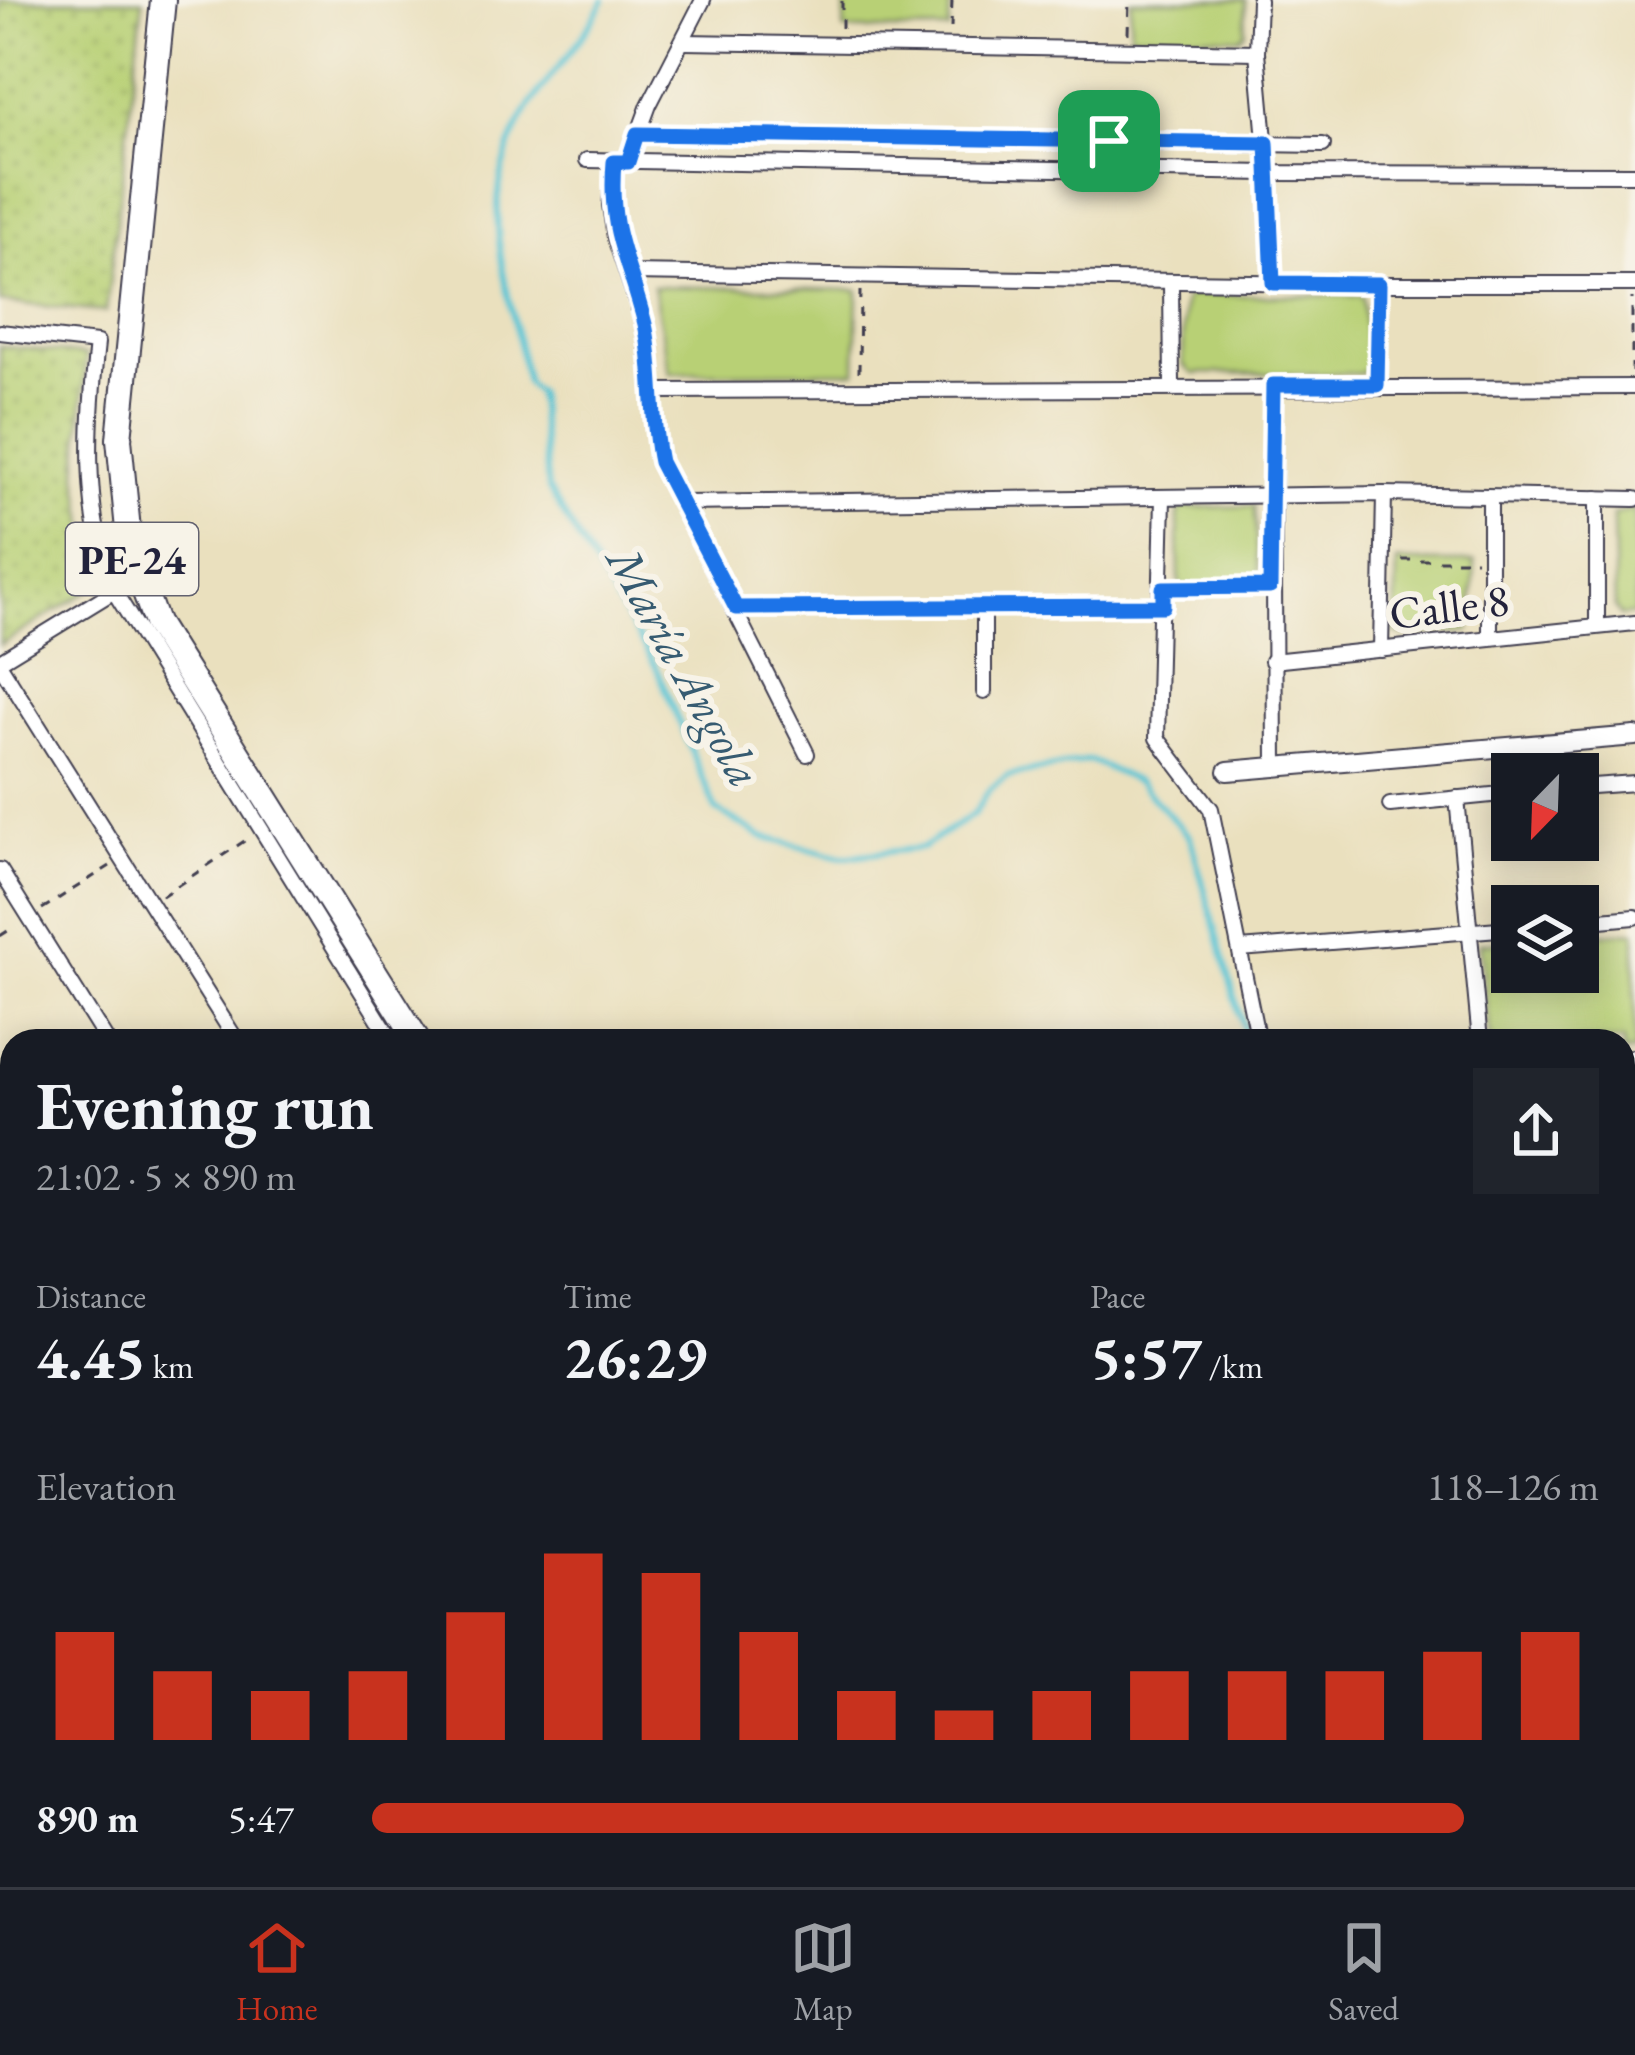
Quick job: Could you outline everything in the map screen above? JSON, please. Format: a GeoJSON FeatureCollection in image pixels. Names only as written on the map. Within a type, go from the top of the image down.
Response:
{"type":"FeatureCollection","features":[{"type":"Feature","properties":{"kind":"highway","name":"PE-24"},"geometry":{"type":"LineString","coordinates":[[163,0],[119,439],[122,510],[136,577],[156,623],[410,1029]]}},
{"type":"Feature","properties":{"kind":"street"},"geometry":{"type":"LineString","coordinates":[[703,0],[621,162],[610,205],[645,326],[660,462],[807,754]]}},
{"type":"Feature","properties":{"kind":"street"},"geometry":{"type":"LineString","coordinates":[[1258,0],[1256,52],[1267,143],[1273,283]]}},
{"type":"Feature","properties":{"kind":"street"},"geometry":{"type":"LineString","coordinates":[[683,42],[1256,52]]}},
{"type":"Feature","properties":{"kind":"street"},"geometry":{"type":"LineString","coordinates":[[637,134],[1323,145]]}},
{"type":"Feature","properties":{"kind":"street"},"geometry":{"type":"LineString","coordinates":[[586,160],[1268,173],[1635,174]]}},
{"type":"Feature","properties":{"kind":"street"},"geometry":{"type":"LineString","coordinates":[[629,273],[1171,284],[1633,284]]}},
{"type":"Feature","properties":{"kind":"street"},"geometry":{"type":"LineString","coordinates":[[1171,284],[1172,385]]}},
{"type":"Feature","properties":{"kind":"street"},"geometry":{"type":"LineString","coordinates":[[1377,385],[1379,284]]}},
{"type":"Feature","properties":{"kind":"street"},"geometry":{"type":"LineString","coordinates":[[0,332],[98,343],[87,442],[100,548],[114,592],[385,1029]]}},
{"type":"Feature","properties":{"kind":"street"},"geometry":{"type":"LineString","coordinates":[[654,391],[1172,385],[1633,387]]}},
{"type":"Feature","properties":{"kind":"street"},"geometry":{"type":"LineString","coordinates":[[1273,385],[1270,587],[1275,767]]}},
{"type":"Feature","properties":{"kind":"street"},"geometry":{"type":"LineString","coordinates":[[684,502],[1384,494],[1635,499]]}},
{"type":"Feature","properties":{"kind":"street"},"geometry":{"type":"LineString","coordinates":[[1381,650],[1384,494]]}},
{"type":"Feature","properties":{"kind":"street"},"geometry":{"type":"LineString","coordinates":[[1490,496],[1490,636]]}},
{"type":"Feature","properties":{"kind":"street"},"geometry":{"type":"LineString","coordinates":[[1163,498],[1157,738],[1211,809],[1256,1029]]}},
{"type":"Feature","properties":{"kind":"street"},"geometry":{"type":"LineString","coordinates":[[1597,626],[1598,498]]}},
{"type":"Feature","properties":{"kind":"street"},"geometry":{"type":"LineString","coordinates":[[136,577],[0,663],[229,1029]]}},
{"type":"Feature","properties":{"kind":"street"},"geometry":{"type":"LineString","coordinates":[[736,608],[1163,606]]}},
{"type":"Feature","properties":{"kind":"street"},"geometry":{"type":"LineString","coordinates":[[983,608],[984,692]]}},
{"type":"Feature","properties":{"kind":"street","name":"Calle 8"},"geometry":{"type":"LineString","coordinates":[[1273,661],[1635,623]]}},
{"type":"Feature","properties":{"kind":"street"},"geometry":{"type":"LineString","coordinates":[[1228,771],[1635,736]]}},
{"type":"Feature","properties":{"kind":"street"},"geometry":{"type":"LineString","coordinates":[[1599,786],[1635,783]]}},
{"type":"Feature","properties":{"kind":"street"},"geometry":{"type":"LineString","coordinates":[[1390,805],[1491,795]]}},
{"type":"Feature","properties":{"kind":"street"},"geometry":{"type":"LineString","coordinates":[[1457,798],[1479,1029]]}},
{"type":"Feature","properties":{"kind":"street"},"geometry":{"type":"LineString","coordinates":[[0,870],[99,1029]]}},
{"type":"Feature","properties":{"kind":"street"},"geometry":{"type":"LineString","coordinates":[[1599,920],[1635,917]]}},
{"type":"Feature","properties":{"kind":"street"},"geometry":{"type":"LineString","coordinates":[[1240,949],[1491,930]]}},
{"type":"Feature","properties":{"kind":"path"},"geometry":{"type":"LineString","coordinates":[[841,45],[842,0]]}},
{"type":"Feature","properties":{"kind":"path"},"geometry":{"type":"LineString","coordinates":[[951,47],[952,0]]}},
{"type":"Feature","properties":{"kind":"path"},"geometry":{"type":"LineString","coordinates":[[1128,50],[1129,0]]}},
{"type":"Feature","properties":{"kind":"path"},"geometry":{"type":"LineString","coordinates":[[858,389],[860,278]]}},
{"type":"Feature","properties":{"kind":"path"},"geometry":{"type":"LineString","coordinates":[[1633,284],[1633,387]]}},
{"type":"Feature","properties":{"kind":"path"},"geometry":{"type":"LineString","coordinates":[[1383,560],[1490,560]]}},
{"type":"Feature","properties":{"kind":"path"},"geometry":{"type":"LineString","coordinates":[[1163,588],[1270,587]]}},
{"type":"Feature","properties":{"kind":"path"},"geometry":{"type":"LineString","coordinates":[[150,903],[261,830]]}},
{"type":"Feature","properties":{"kind":"path"},"geometry":{"type":"LineString","coordinates":[[0,936],[122,858]]}},
{"type":"Feature","properties":{"kind":"green space"},"geometry":{"type":"Polygon","coordinates":[[[0,0],[143,0],[106,312],[0,302],[0,0]]]}},
{"type":"Feature","properties":{"kind":"green space"},"geometry":{"type":"Polygon","coordinates":[[[845,0],[950,0],[949,30],[844,30],[845,0]]]}},
{"type":"Feature","properties":{"kind":"green space"},"geometry":{"type":"Polygon","coordinates":[[[1131,0],[1246,0],[1245,32],[1240,37],[1130,34],[1131,0]]]}},
{"type":"Feature","properties":{"kind":"green space"},"geometry":{"type":"Polygon","coordinates":[[[653,286],[858,290],[856,371],[670,373],[653,286]]]}},
{"type":"Feature","properties":{"kind":"green space"},"geometry":{"type":"Polygon","coordinates":[[[1190,295],[1362,296],[1368,367],[1360,374],[1192,373],[1183,364],[1184,302],[1190,295]]]}},
{"type":"Feature","properties":{"kind":"green space"},"geometry":{"type":"Polygon","coordinates":[[[0,346],[86,355],[78,475],[96,586],[0,645],[0,346]]]}},
{"type":"Feature","properties":{"kind":"green space"},"geometry":{"type":"Polygon","coordinates":[[[1254,506],[1260,586],[1179,587],[1178,515],[1182,508],[1254,506]]]}},
{"type":"Feature","properties":{"kind":"green space"},"geometry":{"type":"Polygon","coordinates":[[[1635,508],[1635,614],[1621,616],[1615,608],[1613,515],[1635,508]]]}},
{"type":"Feature","properties":{"kind":"green space"},"geometry":{"type":"Polygon","coordinates":[[[1397,562],[1475,562],[1470,630],[1405,637],[1395,632],[1397,562]]]}},
{"type":"Feature","properties":{"kind":"green space"},"geometry":{"type":"Polygon","coordinates":[[[1635,931],[1635,1029],[1489,1029],[1480,943],[1491,942],[1491,993],[1599,993],[1599,934],[1635,931]]]}},
{"type":"Feature","properties":{"kind":"waterway","name":"María Angola"},"geometry":{"type":"LineString","coordinates":[[604,0],[530,106],[512,142],[501,176],[499,242],[526,383],[537,392],[548,489],[656,667],[716,810],[762,837],[842,857],[922,848],[974,814],[989,790],[1007,776],[1089,760],[1138,782],[1190,837],[1244,1029]]}},
{"type":"Feature","properties":{"kind":"route"},"geometry":{"type":"LineString","coordinates":[[637,134],[1109,141],[1267,143],[1273,283],[1379,284],[1377,385],[1273,385],[1270,587],[1163,588],[1163,606],[736,608],[660,462],[645,326],[615,238],[610,205],[614,162],[628,162],[637,134]]}}]}
